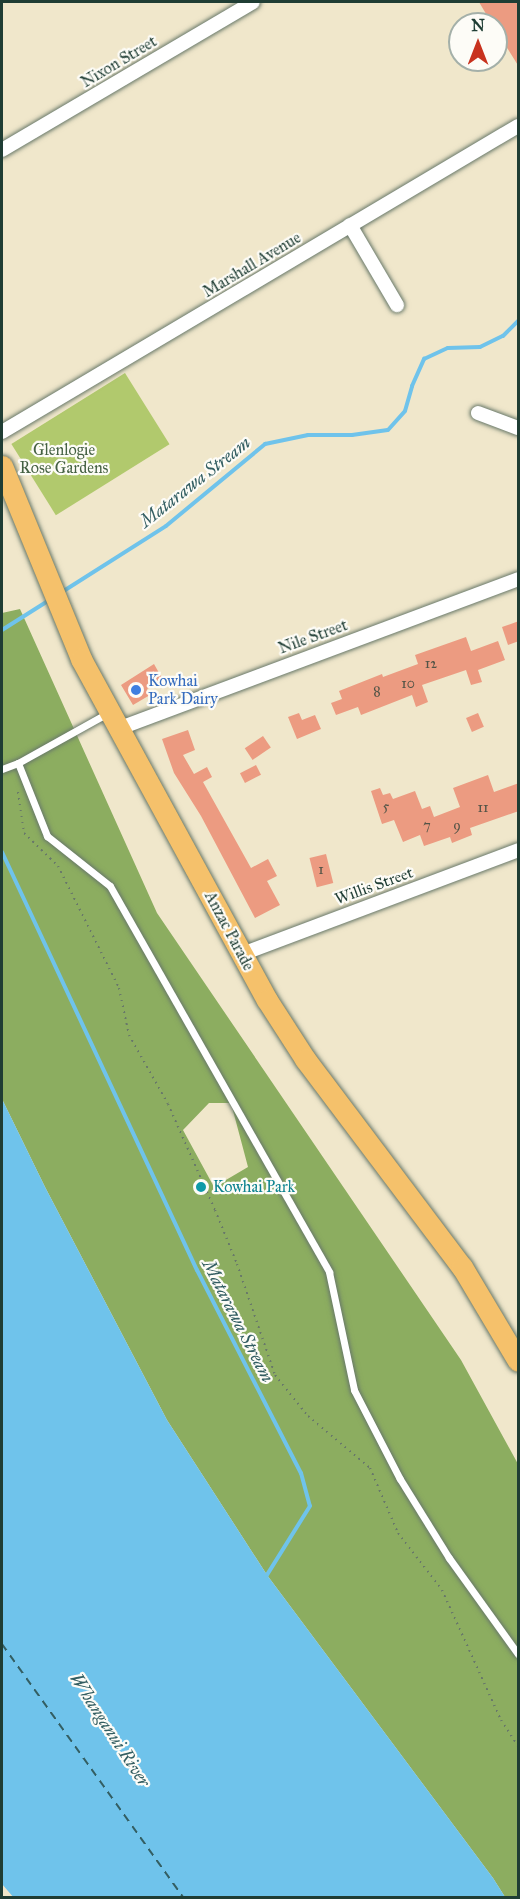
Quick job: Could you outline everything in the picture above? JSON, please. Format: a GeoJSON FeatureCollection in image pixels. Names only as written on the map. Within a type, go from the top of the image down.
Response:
{"type":"FeatureCollection","features":[{"type":"Feature","properties":{"kind":"main road","name":"Anzac Parade"},"geometry":{"type":"LineString","coordinates":[[2,466],[81,659],[285,1029],[456,1259],[519,1361]]}},
{"type":"Feature","properties":{"kind":"street","name":"Nixon Street"},"geometry":{"type":"LineString","coordinates":[[2,150],[253,2]]}},
{"type":"Feature","properties":{"kind":"street","name":"Marshall Avenue"},"geometry":{"type":"LineString","coordinates":[[2,432],[519,126]]}},
{"type":"Feature","properties":{"kind":"street"},"geometry":{"type":"LineString","coordinates":[[350,225],[397,305]]}},
{"type":"Feature","properties":{"kind":"street"},"geometry":{"type":"LineString","coordinates":[[478,413],[519,428]]}},
{"type":"Feature","properties":{"kind":"street","name":"Nile Street"},"geometry":{"type":"LineString","coordinates":[[115,720],[519,579]]}},
{"type":"Feature","properties":{"kind":"street","name":"Willis Street"},"geometry":{"type":"LineString","coordinates":[[242,954],[519,850]]}},
{"type":"Feature","properties":{"kind":"lane"},"geometry":{"type":"LineString","coordinates":[[2,769],[115,720]]}},
{"type":"Feature","properties":{"kind":"lane"},"geometry":{"type":"LineString","coordinates":[[18,762],[47,836],[110,886],[291,1203],[328,1272],[354,1390],[400,1479],[449,1558],[519,1654]]}},
{"type":"Feature","properties":{"kind":"path"},"geometry":{"type":"LineString","coordinates":[[18,791],[24,833],[58,866],[119,988],[129,1035],[168,1104],[215,1210],[237,1264],[275,1375],[308,1416],[370,1468],[398,1533],[442,1590],[501,1720],[519,1746]]}},
{"type":"Feature","properties":{"kind":"green space","name":"Glenlogie Rose Gardens"},"geometry":{"type":"Polygon","coordinates":[[[125,373],[170,444],[56,515],[11,444],[125,373]]]}},
{"type":"Feature","properties":{"kind":"green space","name":"Kowhai Park"},"geometry":{"type":"Polygon","coordinates":[[[20,609],[157,913],[461,1360],[518,1464],[518,1897],[505,1897],[267,1575],[167,1420],[45,1187],[2,1099],[2,613],[20,609]],[[209,1103],[183,1130],[214,1187],[248,1167],[231,1103],[209,1103]]]}},
{"type":"Feature","properties":{"kind":"water","name":"Whanganui River"},"geometry":{"type":"Polygon","coordinates":[[[2,1099],[45,1187],[167,1420],[267,1575],[505,1897],[14,1898],[2,1884],[2,1099]]]}},
{"type":"Feature","properties":{"kind":"building"},"geometry":{"type":"Polygon","coordinates":[[[479,2],[519,2],[519,67],[508,49],[508,12],[485,12],[479,2]]]}},
{"type":"Feature","properties":{"kind":"building"},"geometry":{"type":"Polygon","coordinates":[[[519,621],[519,641],[508,645],[502,627],[519,621]]]}},
{"type":"Feature","properties":{"kind":"building"},"geometry":{"type":"Polygon","coordinates":[[[466,637],[471,651],[498,641],[505,660],[478,670],[482,682],[471,685],[466,670],[422,685],[428,702],[416,707],[412,695],[361,715],[358,707],[336,715],[331,703],[342,699],[339,691],[382,674],[383,677],[418,664],[415,655],[466,637]]]}},
{"type":"Feature","properties":{"kind":"building"},"geometry":{"type":"Polygon","coordinates":[[[154,664],[163,680],[147,689],[150,695],[133,705],[121,685],[154,664]]]}},
{"type":"Feature","properties":{"kind":"building"},"geometry":{"type":"Polygon","coordinates":[[[299,713],[302,720],[315,715],[321,729],[297,739],[288,717],[299,713]]]}},
{"type":"Feature","properties":{"kind":"building"},"geometry":{"type":"Polygon","coordinates":[[[478,713],[484,727],[472,732],[466,718],[478,713]]]}},
{"type":"Feature","properties":{"kind":"building"},"geometry":{"type":"Polygon","coordinates":[[[188,730],[195,750],[183,755],[194,774],[207,767],[212,777],[203,782],[251,868],[268,859],[277,876],[267,881],[280,905],[255,918],[201,816],[174,773],[162,739],[188,730]]]}},
{"type":"Feature","properties":{"kind":"building"},"geometry":{"type":"Polygon","coordinates":[[[263,736],[271,748],[253,760],[245,748],[263,736]]]}},
{"type":"Feature","properties":{"kind":"building"},"geometry":{"type":"Polygon","coordinates":[[[256,765],[261,775],[245,783],[240,773],[256,765]]]}},
{"type":"Feature","properties":{"kind":"building"},"geometry":{"type":"Polygon","coordinates":[[[488,775],[494,792],[519,783],[519,811],[470,828],[472,835],[452,843],[450,837],[424,846],[420,835],[403,842],[394,820],[382,824],[371,791],[380,788],[383,795],[390,793],[393,799],[415,791],[422,809],[430,806],[434,817],[460,807],[453,788],[488,775]]]}},
{"type":"Feature","properties":{"kind":"building"},"geometry":{"type":"Polygon","coordinates":[[[326,854],[333,883],[317,887],[310,858],[326,854]]]}},
{"type":"Feature","properties":{"kind":"waterway","name":"Matarawa Stream"},"geometry":{"type":"LineString","coordinates":[[62,592],[166,526],[265,444],[308,435],[352,435],[388,430],[405,411],[412,386],[424,359],[448,348],[480,347],[503,336],[518,321]]}},
{"type":"Feature","properties":{"kind":"waterway","name":"Matarawa Stream"},"geometry":{"type":"LineString","coordinates":[[2,630],[51,599]]}},
{"type":"Feature","properties":{"kind":"waterway","name":"Matarawa Stream"},"geometry":{"type":"LineString","coordinates":[[2,852],[197,1270],[301,1473],[310,1506],[265,1578]]}},
{"type":"Feature","properties":{"kind":"ferry route"},"geometry":{"type":"LineString","coordinates":[[2,1644],[184,1898]]}},
{"type":"Feature","properties":{"kind":"place","name":"Kowhai Park Dairy"},"geometry":{"type":"Point","coordinates":[136,690]}},
{"type":"Feature","properties":{"kind":"place","name":"Kowhai Park"},"geometry":{"type":"Point","coordinates":[201,1187]}}]}
